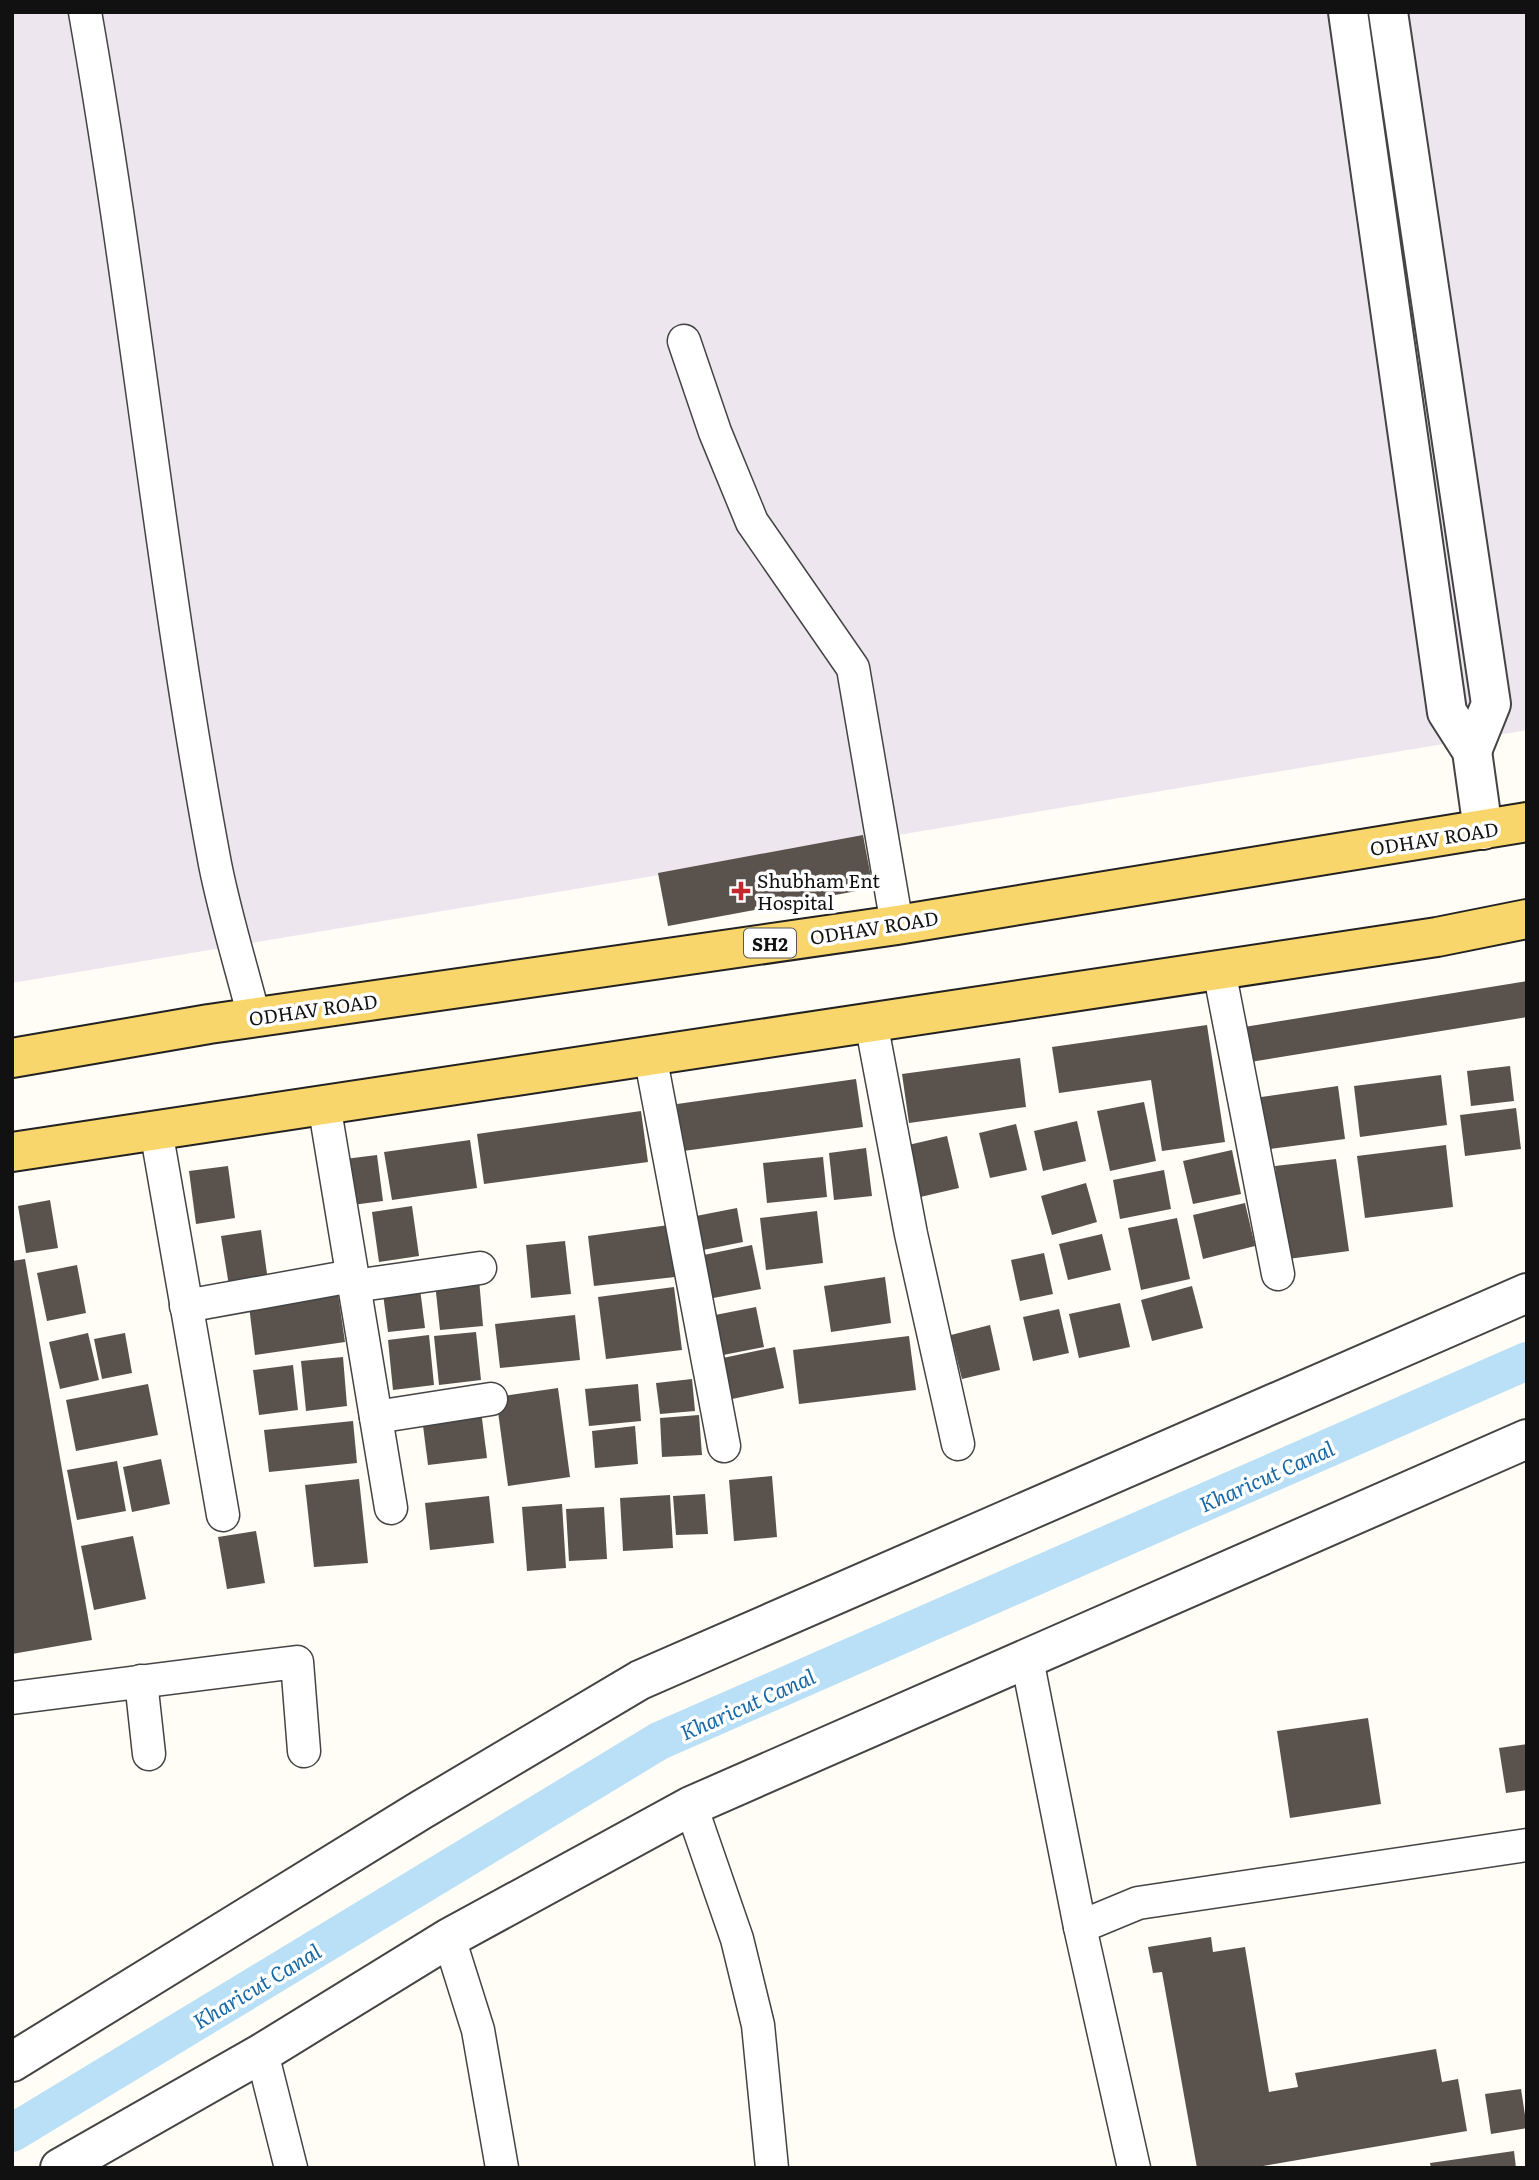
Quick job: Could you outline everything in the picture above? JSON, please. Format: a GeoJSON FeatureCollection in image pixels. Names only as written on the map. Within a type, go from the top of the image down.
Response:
{"type":"FeatureCollection","features":[{"type":"Feature","properties":{"kind":"main road","name":"ODHAV ROAD"},"geometry":{"type":"LineString","coordinates":[[12,1058],[254,1017],[897,925],[1527,822]]}},
{"type":"Feature","properties":{"kind":"main road"},"geometry":{"type":"LineString","coordinates":[[12,1153],[1437,937],[1527,919]]}},
{"type":"Feature","properties":{"kind":"street"},"geometry":{"type":"LineString","coordinates":[[85,12],[114,175],[136,355],[215,865],[254,1017]]}},
{"type":"Feature","properties":{"kind":"street"},"geometry":{"type":"LineString","coordinates":[[1348,12],[1447,712],[1472,751],[1483,830]]}},
{"type":"Feature","properties":{"kind":"street"},"geometry":{"type":"LineString","coordinates":[[1388,12],[1492,704],[1472,751]]}},
{"type":"Feature","properties":{"kind":"street"},"geometry":{"type":"LineString","coordinates":[[684,341],[715,432],[752,522],[853,668],[897,925]]}},
{"type":"Feature","properties":{"kind":"street"},"geometry":{"type":"LineString","coordinates":[[1219,970],[1278,1274]]}},
{"type":"Feature","properties":{"kind":"street"},"geometry":{"type":"LineString","coordinates":[[871,1022],[911,1234],[958,1444]]}},
{"type":"Feature","properties":{"kind":"street"},"geometry":{"type":"LineString","coordinates":[[650,1055],[724,1446]]}},
{"type":"Feature","properties":{"kind":"street"},"geometry":{"type":"LineString","coordinates":[[324,1104],[391,1508]]}},
{"type":"Feature","properties":{"kind":"street"},"geometry":{"type":"LineString","coordinates":[[156,1130],[223,1515]]}},
{"type":"Feature","properties":{"kind":"street"},"geometry":{"type":"LineString","coordinates":[[186,1306],[353,1281],[480,1268]]}},
{"type":"Feature","properties":{"kind":"street"},"geometry":{"type":"LineString","coordinates":[[12,2062],[421,1810],[640,1680],[1527,1293]]}},
{"type":"Feature","properties":{"kind":"street"},"geometry":{"type":"LineString","coordinates":[[376,1417],[491,1399]]}},
{"type":"Feature","properties":{"kind":"street"},"geometry":{"type":"LineString","coordinates":[[60,2168],[262,2053],[449,1938],[691,1806],[1527,1439]]}},
{"type":"Feature","properties":{"kind":"street"},"geometry":{"type":"LineString","coordinates":[[1027,1659],[1131,2167]]}},
{"type":"Feature","properties":{"kind":"street"},"geometry":{"type":"LineString","coordinates":[[12,1698],[297,1662],[304,1751]]}},
{"type":"Feature","properties":{"kind":"street"},"geometry":{"type":"LineString","coordinates":[[141,1681],[149,1754]]}},
{"type":"Feature","properties":{"kind":"street"},"geometry":{"type":"LineString","coordinates":[[691,1806],[737,1939],[758,2025],[772,2168]]}},
{"type":"Feature","properties":{"kind":"street"},"geometry":{"type":"LineString","coordinates":[[1080,1927],[1138,1903],[1527,1845]]}},
{"type":"Feature","properties":{"kind":"street"},"geometry":{"type":"LineString","coordinates":[[449,1938],[478,2030],[502,2168]]}},
{"type":"Feature","properties":{"kind":"street"},"geometry":{"type":"LineString","coordinates":[[262,2053],[291,2168]]}},
{"type":"Feature","properties":{"kind":"shaded area"},"geometry":{"type":"Polygon","coordinates":[[[12,12],[1527,12],[1527,730],[12,983],[12,12]]]}},
{"type":"Feature","properties":{"kind":"building"},"geometry":{"type":"Polygon","coordinates":[[[863,835],[873,888],[668,926],[658,873],[863,835]]]}},
{"type":"Feature","properties":{"kind":"building"},"geometry":{"type":"Polygon","coordinates":[[[1527,981],[1527,1017],[1244,1063],[1238,1028],[1527,981]]]}},
{"type":"Feature","properties":{"kind":"building"},"geometry":{"type":"Polygon","coordinates":[[[1207,1025],[1225,1142],[1162,1151],[1151,1080],[1059,1093],[1052,1047],[1207,1025]]]}},
{"type":"Feature","properties":{"kind":"building"},"geometry":{"type":"Polygon","coordinates":[[[1020,1058],[1026,1107],[909,1123],[902,1074],[1020,1058]]]}},
{"type":"Feature","properties":{"kind":"building"},"geometry":{"type":"Polygon","coordinates":[[[1510,1066],[1514,1101],[1471,1106],[1467,1071],[1510,1066]]]}},
{"type":"Feature","properties":{"kind":"building"},"geometry":{"type":"Polygon","coordinates":[[[1441,1075],[1447,1125],[1360,1137],[1354,1086],[1441,1075]]]}},
{"type":"Feature","properties":{"kind":"building"},"geometry":{"type":"Polygon","coordinates":[[[856,1079],[863,1127],[683,1151],[677,1104],[856,1079]]]}},
{"type":"Feature","properties":{"kind":"building"},"geometry":{"type":"Polygon","coordinates":[[[1338,1086],[1345,1139],[1255,1151],[1247,1099],[1338,1086]]]}},
{"type":"Feature","properties":{"kind":"building"},"geometry":{"type":"Polygon","coordinates":[[[1144,1102],[1156,1161],[1110,1171],[1097,1111],[1144,1102]]]}},
{"type":"Feature","properties":{"kind":"building"},"geometry":{"type":"Polygon","coordinates":[[[1516,1108],[1521,1149],[1465,1156],[1460,1115],[1516,1108]]]}},
{"type":"Feature","properties":{"kind":"building"},"geometry":{"type":"Polygon","coordinates":[[[641,1111],[648,1162],[484,1184],[477,1134],[641,1111]]]}},
{"type":"Feature","properties":{"kind":"building"},"geometry":{"type":"Polygon","coordinates":[[[1077,1121],[1086,1161],[1043,1171],[1034,1131],[1077,1121]]]}},
{"type":"Feature","properties":{"kind":"building"},"geometry":{"type":"Polygon","coordinates":[[[1016,1124],[1027,1170],[990,1178],[979,1133],[1016,1124]]]}},
{"type":"Feature","properties":{"kind":"building"},"geometry":{"type":"Polygon","coordinates":[[[947,1136],[959,1188],[916,1198],[904,1146],[947,1136]]]}},
{"type":"Feature","properties":{"kind":"building"},"geometry":{"type":"Polygon","coordinates":[[[470,1140],[477,1188],[392,1200],[384,1152],[470,1140]]]}},
{"type":"Feature","properties":{"kind":"building"},"geometry":{"type":"Polygon","coordinates":[[[1446,1145],[1453,1207],[1365,1218],[1357,1156],[1446,1145]]]}},
{"type":"Feature","properties":{"kind":"building"},"geometry":{"type":"Polygon","coordinates":[[[866,1148],[872,1196],[834,1200],[829,1153],[866,1148]]]}},
{"type":"Feature","properties":{"kind":"building"},"geometry":{"type":"Polygon","coordinates":[[[1232,1150],[1241,1194],[1193,1204],[1183,1161],[1232,1150]]]}},
{"type":"Feature","properties":{"kind":"building"},"geometry":{"type":"Polygon","coordinates":[[[377,1155],[383,1201],[352,1205],[345,1159],[377,1155]]]}},
{"type":"Feature","properties":{"kind":"building"},"geometry":{"type":"Polygon","coordinates":[[[823,1157],[827,1197],[767,1203],[763,1163],[823,1157]]]}},
{"type":"Feature","properties":{"kind":"building"},"geometry":{"type":"Polygon","coordinates":[[[1336,1159],[1349,1251],[1288,1259],[1275,1166],[1336,1159]]]}},
{"type":"Feature","properties":{"kind":"building"},"geometry":{"type":"Polygon","coordinates":[[[228,1166],[235,1218],[196,1224],[189,1171],[228,1166]]]}},
{"type":"Feature","properties":{"kind":"building"},"geometry":{"type":"Polygon","coordinates":[[[1164,1170],[1171,1209],[1120,1219],[1113,1180],[1164,1170]]]}},
{"type":"Feature","properties":{"kind":"building"},"geometry":{"type":"Polygon","coordinates":[[[1086,1183],[1097,1222],[1052,1235],[1041,1196],[1086,1183]]]}},
{"type":"Feature","properties":{"kind":"building"},"geometry":{"type":"Polygon","coordinates":[[[50,1200],[58,1248],[26,1253],[18,1206],[50,1200]]]}},
{"type":"Feature","properties":{"kind":"building"},"geometry":{"type":"Polygon","coordinates":[[[1245,1203],[1255,1246],[1203,1259],[1193,1215],[1245,1203]]]}},
{"type":"Feature","properties":{"kind":"building"},"geometry":{"type":"Polygon","coordinates":[[[412,1206],[419,1256],[379,1262],[372,1212],[412,1206]]]}},
{"type":"Feature","properties":{"kind":"building"},"geometry":{"type":"Polygon","coordinates":[[[737,1208],[743,1242],[698,1251],[691,1217],[737,1208]]]}},
{"type":"Feature","properties":{"kind":"building"},"geometry":{"type":"Polygon","coordinates":[[[817,1211],[823,1263],[766,1270],[760,1218],[817,1211]]]}},
{"type":"Feature","properties":{"kind":"building"},"geometry":{"type":"Polygon","coordinates":[[[1177,1218],[1190,1279],[1141,1290],[1128,1228],[1177,1218]]]}},
{"type":"Feature","properties":{"kind":"building"},"geometry":{"type":"Polygon","coordinates":[[[669,1225],[675,1277],[594,1286],[588,1236],[669,1225]]]}},
{"type":"Feature","properties":{"kind":"building"},"geometry":{"type":"Polygon","coordinates":[[[261,1230],[268,1281],[229,1286],[221,1236],[261,1230]]]}},
{"type":"Feature","properties":{"kind":"building"},"geometry":{"type":"Polygon","coordinates":[[[1102,1234],[1111,1270],[1068,1280],[1059,1244],[1102,1234]]]}},
{"type":"Feature","properties":{"kind":"building"},"geometry":{"type":"Polygon","coordinates":[[[565,1241],[571,1294],[531,1298],[526,1245],[565,1241]]]}},
{"type":"Feature","properties":{"kind":"building"},"geometry":{"type":"Polygon","coordinates":[[[752,1245],[761,1289],[708,1299],[699,1256],[752,1245]]]}},
{"type":"Feature","properties":{"kind":"building"},"geometry":{"type":"Polygon","coordinates":[[[1044,1253],[1053,1294],[1020,1301],[1011,1260],[1044,1253]]]}},
{"type":"Feature","properties":{"kind":"building"},"geometry":{"type":"Polygon","coordinates":[[[25,1259],[92,1640],[12,1654],[12,1261],[25,1259]]]}},
{"type":"Feature","properties":{"kind":"building"},"geometry":{"type":"Polygon","coordinates":[[[77,1265],[86,1313],[47,1321],[37,1273],[77,1265]]]}},
{"type":"Feature","properties":{"kind":"building"},"geometry":{"type":"Polygon","coordinates":[[[885,1277],[891,1323],[831,1332],[824,1286],[885,1277]]]}},
{"type":"Feature","properties":{"kind":"building"},"geometry":{"type":"Polygon","coordinates":[[[479,1279],[483,1326],[440,1330],[435,1283],[479,1279]]]}},
{"type":"Feature","properties":{"kind":"building"},"geometry":{"type":"Polygon","coordinates":[[[1192,1286],[1203,1328],[1152,1341],[1141,1300],[1192,1286]]]}},
{"type":"Feature","properties":{"kind":"building"},"geometry":{"type":"Polygon","coordinates":[[[674,1287],[682,1350],[606,1359],[598,1297],[674,1287]]]}},
{"type":"Feature","properties":{"kind":"building"},"geometry":{"type":"Polygon","coordinates":[[[420,1289],[425,1328],[388,1332],[383,1294],[420,1289]]]}},
{"type":"Feature","properties":{"kind":"building"},"geometry":{"type":"Polygon","coordinates":[[[338,1294],[345,1342],[255,1355],[249,1306],[338,1294]]]}},
{"type":"Feature","properties":{"kind":"building"},"geometry":{"type":"Polygon","coordinates":[[[1120,1303],[1130,1347],[1079,1358],[1069,1314],[1120,1303]]]}},
{"type":"Feature","properties":{"kind":"building"},"geometry":{"type":"Polygon","coordinates":[[[756,1307],[764,1347],[718,1356],[710,1316],[756,1307]]]}},
{"type":"Feature","properties":{"kind":"building"},"geometry":{"type":"Polygon","coordinates":[[[1059,1309],[1069,1353],[1033,1361],[1023,1317],[1059,1309]]]}},
{"type":"Feature","properties":{"kind":"building"},"geometry":{"type":"Polygon","coordinates":[[[575,1315],[580,1360],[500,1368],[495,1324],[575,1315]]]}},
{"type":"Feature","properties":{"kind":"building"},"geometry":{"type":"Polygon","coordinates":[[[990,1325],[1000,1370],[962,1379],[951,1335],[990,1325]]]}},
{"type":"Feature","properties":{"kind":"building"},"geometry":{"type":"Polygon","coordinates":[[[476,1332],[481,1380],[439,1385],[434,1336],[476,1332]]]}},
{"type":"Feature","properties":{"kind":"building"},"geometry":{"type":"Polygon","coordinates":[[[88,1333],[99,1380],[60,1389],[49,1342],[88,1333]]]}},
{"type":"Feature","properties":{"kind":"building"},"geometry":{"type":"Polygon","coordinates":[[[125,1333],[132,1373],[102,1379],[94,1339],[125,1333]]]}},
{"type":"Feature","properties":{"kind":"building"},"geometry":{"type":"Polygon","coordinates":[[[429,1335],[434,1385],[393,1390],[388,1340],[429,1335]]]}},
{"type":"Feature","properties":{"kind":"building"},"geometry":{"type":"Polygon","coordinates":[[[909,1336],[916,1390],[799,1404],[793,1350],[909,1336]]]}},
{"type":"Feature","properties":{"kind":"building"},"geometry":{"type":"Polygon","coordinates":[[[775,1347],[784,1388],[732,1399],[723,1358],[775,1347]]]}},
{"type":"Feature","properties":{"kind":"building"},"geometry":{"type":"Polygon","coordinates":[[[343,1357],[347,1406],[306,1411],[301,1361],[343,1357]]]}},
{"type":"Feature","properties":{"kind":"building"},"geometry":{"type":"Polygon","coordinates":[[[293,1365],[298,1410],[259,1415],[253,1370],[293,1365]]]}},
{"type":"Feature","properties":{"kind":"building"},"geometry":{"type":"Polygon","coordinates":[[[692,1379],[695,1411],[660,1414],[656,1383],[692,1379]]]}},
{"type":"Feature","properties":{"kind":"building"},"geometry":{"type":"Polygon","coordinates":[[[148,1384],[158,1435],[76,1451],[66,1400],[148,1384]]]}},
{"type":"Feature","properties":{"kind":"building"},"geometry":{"type":"Polygon","coordinates":[[[638,1384],[641,1421],[589,1426],[585,1389],[638,1384]]]}},
{"type":"Feature","properties":{"kind":"building"},"geometry":{"type":"Polygon","coordinates":[[[558,1388],[570,1477],[508,1486],[496,1397],[558,1388]]]}},
{"type":"Feature","properties":{"kind":"building"},"geometry":{"type":"Polygon","coordinates":[[[480,1403],[487,1458],[428,1465],[421,1410],[480,1403]]]}},
{"type":"Feature","properties":{"kind":"building"},"geometry":{"type":"Polygon","coordinates":[[[699,1415],[702,1455],[662,1457],[660,1418],[699,1415]]]}},
{"type":"Feature","properties":{"kind":"building"},"geometry":{"type":"Polygon","coordinates":[[[353,1421],[357,1463],[269,1472],[264,1430],[353,1421]]]}},
{"type":"Feature","properties":{"kind":"building"},"geometry":{"type":"Polygon","coordinates":[[[635,1426],[638,1464],[595,1468],[592,1431],[635,1426]]]}},
{"type":"Feature","properties":{"kind":"building"},"geometry":{"type":"Polygon","coordinates":[[[161,1459],[170,1504],[132,1512],[123,1467],[161,1459]]]}},
{"type":"Feature","properties":{"kind":"building"},"geometry":{"type":"Polygon","coordinates":[[[117,1461],[126,1511],[77,1520],[67,1470],[117,1461]]]}},
{"type":"Feature","properties":{"kind":"building"},"geometry":{"type":"Polygon","coordinates":[[[772,1476],[777,1537],[734,1541],[729,1480],[772,1476]]]}},
{"type":"Feature","properties":{"kind":"building"},"geometry":{"type":"Polygon","coordinates":[[[359,1479],[368,1563],[314,1567],[305,1485],[359,1479]]]}},
{"type":"Feature","properties":{"kind":"building"},"geometry":{"type":"Polygon","coordinates":[[[705,1494],[708,1534],[676,1535],[673,1496],[705,1494]]]}},
{"type":"Feature","properties":{"kind":"building"},"geometry":{"type":"Polygon","coordinates":[[[670,1495],[673,1548],[623,1551],[620,1498],[670,1495]]]}},
{"type":"Feature","properties":{"kind":"building"},"geometry":{"type":"Polygon","coordinates":[[[489,1496],[494,1543],[430,1550],[425,1503],[489,1496]]]}},
{"type":"Feature","properties":{"kind":"building"},"geometry":{"type":"Polygon","coordinates":[[[562,1504],[566,1568],[527,1571],[522,1507],[562,1504]]]}},
{"type":"Feature","properties":{"kind":"building"},"geometry":{"type":"Polygon","coordinates":[[[604,1507],[607,1559],[569,1561],[566,1509],[604,1507]]]}},
{"type":"Feature","properties":{"kind":"building"},"geometry":{"type":"Polygon","coordinates":[[[256,1531],[265,1583],[227,1589],[218,1537],[256,1531]]]}},
{"type":"Feature","properties":{"kind":"building"},"geometry":{"type":"Polygon","coordinates":[[[133,1536],[146,1599],[94,1610],[81,1546],[133,1536]]]}},
{"type":"Feature","properties":{"kind":"building"},"geometry":{"type":"Polygon","coordinates":[[[1368,1718],[1381,1804],[1290,1818],[1277,1731],[1368,1718]]]}},
{"type":"Feature","properties":{"kind":"building"},"geometry":{"type":"Polygon","coordinates":[[[1527,1744],[1527,1790],[1506,1793],[1499,1748],[1527,1744]]]}},
{"type":"Feature","properties":{"kind":"building"},"geometry":{"type":"Polygon","coordinates":[[[1211,1937],[1213,1952],[1245,1947],[1269,2092],[1298,2087],[1295,2073],[1436,2049],[1442,2082],[1458,2079],[1467,2131],[1251,2168],[1197,2168],[1162,1972],[1153,1973],[1148,1947],[1211,1937]]]}},
{"type":"Feature","properties":{"kind":"building"},"geometry":{"type":"Polygon","coordinates":[[[1521,2089],[1527,2128],[1491,2134],[1485,2094],[1521,2089]]]}},
{"type":"Feature","properties":{"kind":"building"},"geometry":{"type":"Polygon","coordinates":[[[1514,2151],[1516,2168],[1431,2168],[1430,2163],[1514,2151]]]}},
{"type":"Feature","properties":{"kind":"waterway","name":"Kharicut Canal"},"geometry":{"type":"LineString","coordinates":[[12,2133],[659,1741],[1527,1361]]}},
{"type":"Feature","properties":{"kind":"place","name":"Shubham Ent Hospital"},"geometry":{"type":"Point","coordinates":[741,891]}}]}
